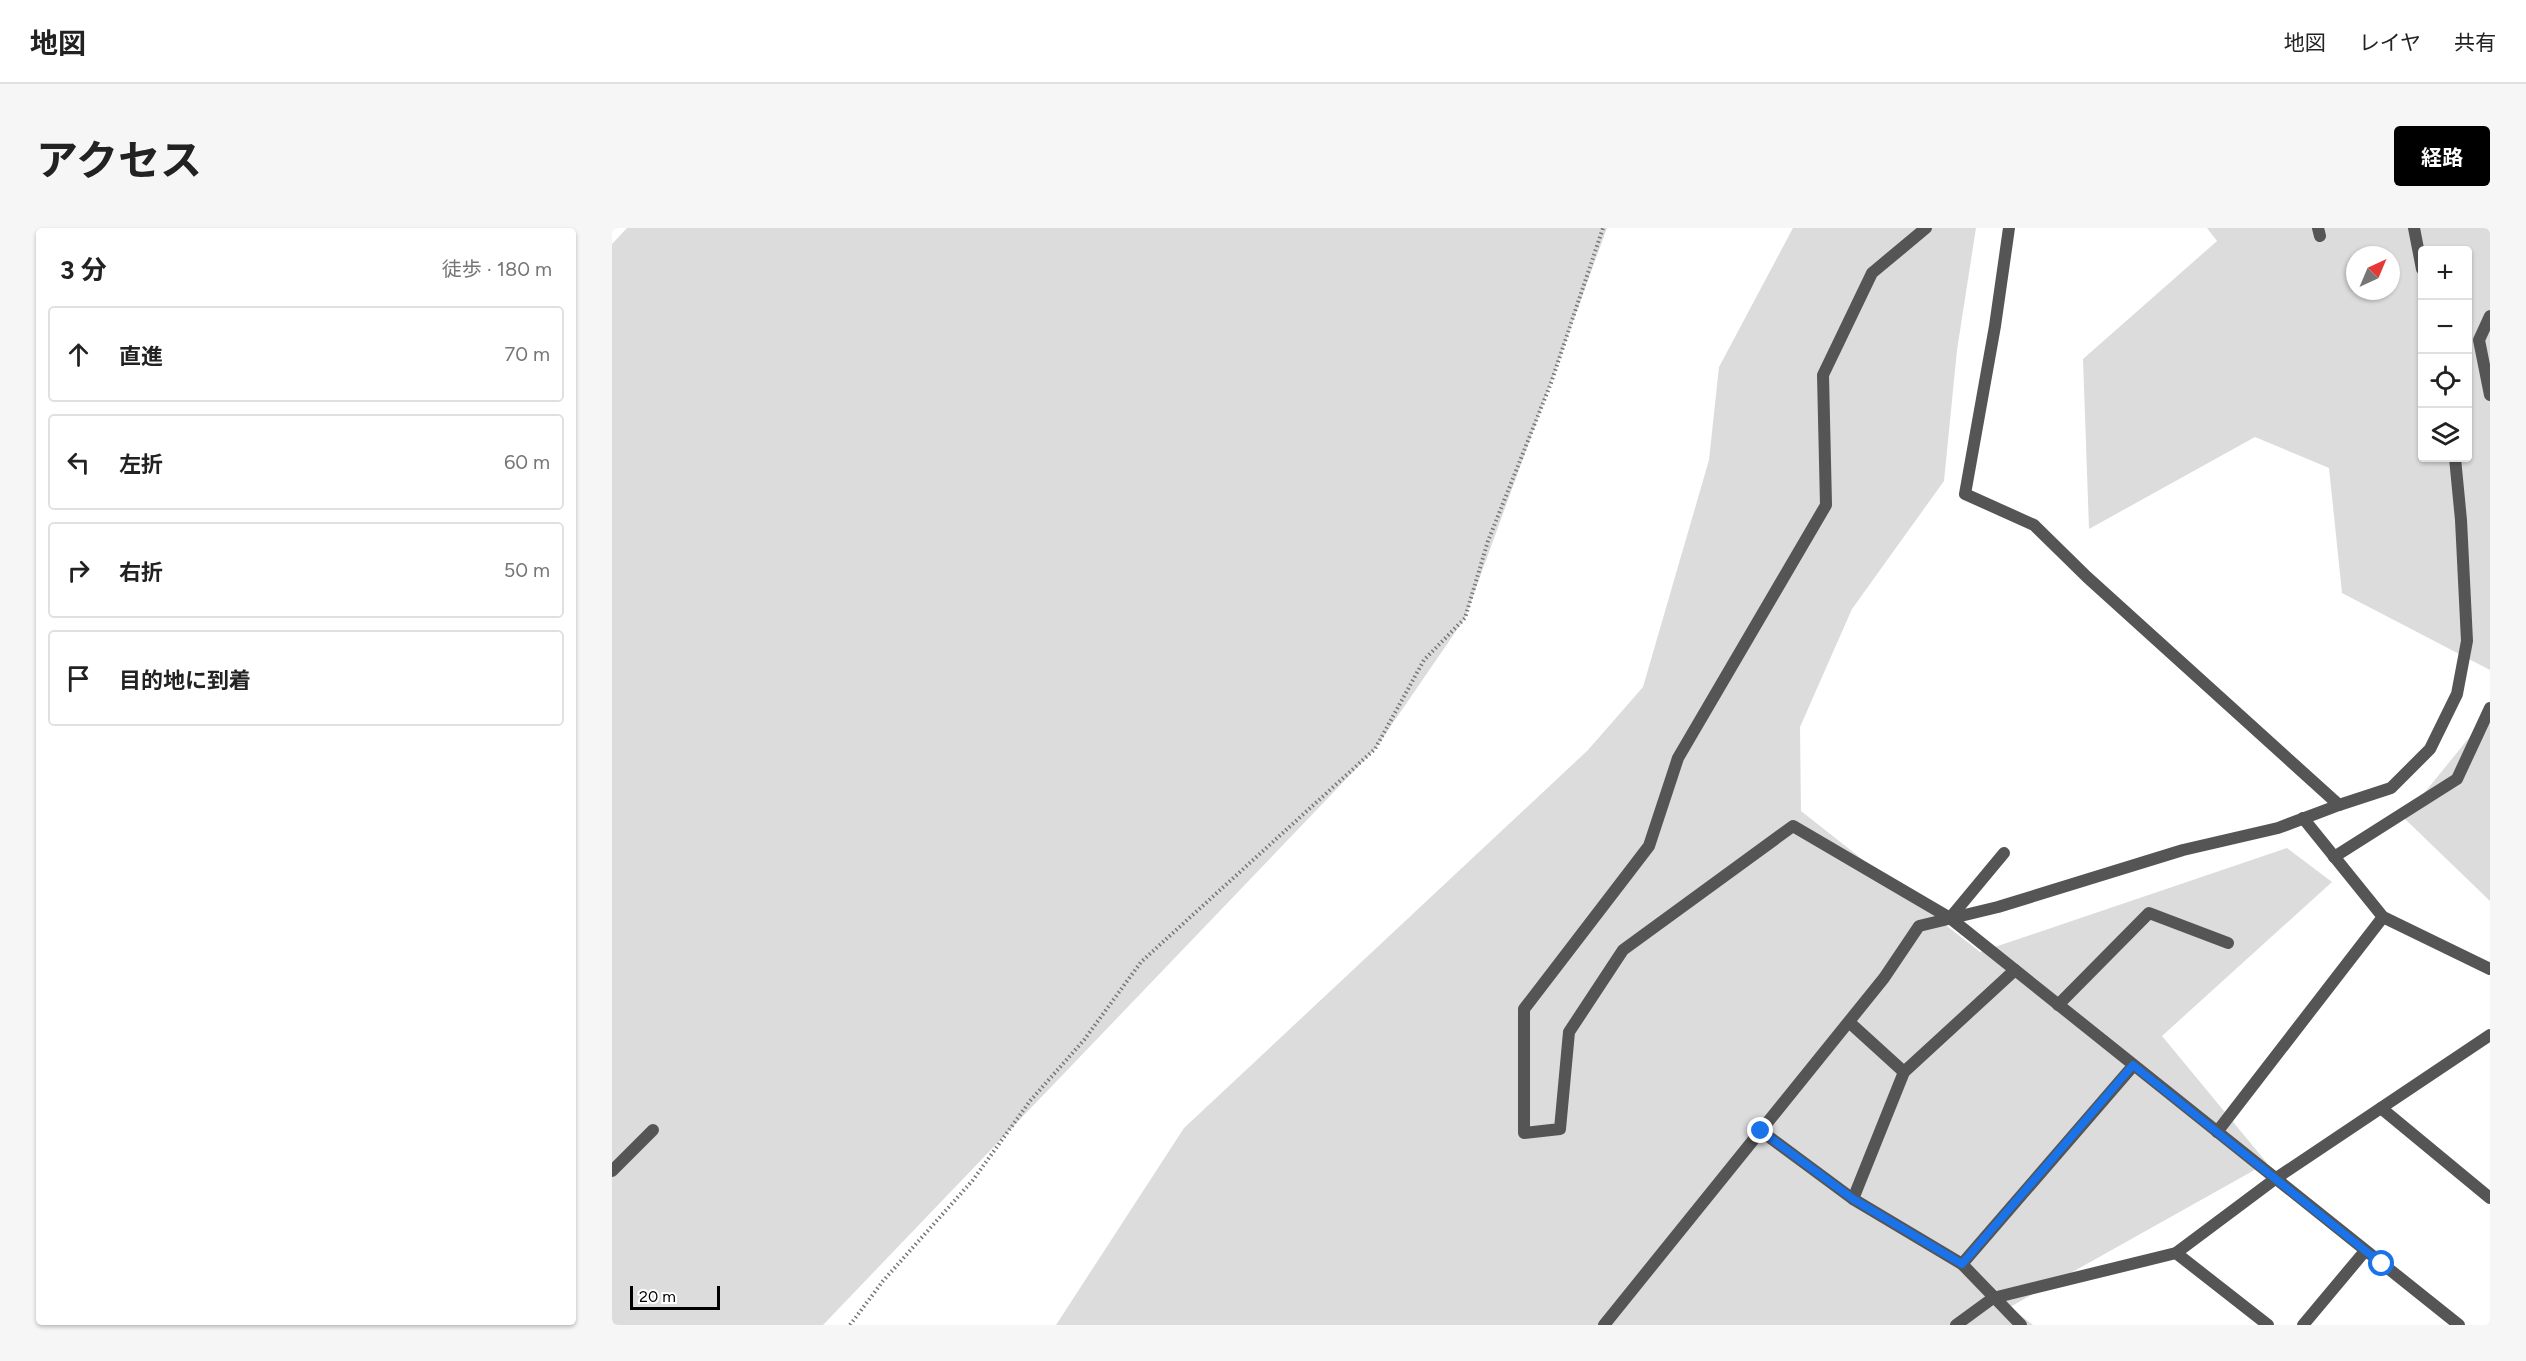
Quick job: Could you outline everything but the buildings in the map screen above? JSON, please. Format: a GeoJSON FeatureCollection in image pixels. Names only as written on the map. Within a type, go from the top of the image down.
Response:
{"type":"FeatureCollection","features":[{"type":"Feature","properties":{"kind":"street"},"geometry":{"type":"LineString","coordinates":[[1926,228],[1872,273],[1823,375],[1826,505],[1678,758],[1649,846],[1524,1009],[1524,1133],[1560,1129],[1569,1032],[1623,950],[1793,826],[1950,918],[2459,1325]]}},
{"type":"Feature","properties":{"kind":"street"},"geometry":{"type":"LineString","coordinates":[[2009,228],[1995,326],[1965,494],[2034,525],[2087,577],[2339,805]]}},
{"type":"Feature","properties":{"kind":"street"},"geometry":{"type":"LineString","coordinates":[[2414,228],[2418,248]]}},
{"type":"Feature","properties":{"kind":"street"},"geometry":{"type":"LineString","coordinates":[[2490,316],[2479,340],[2490,395]]}},
{"type":"Feature","properties":{"kind":"street"},"geometry":{"type":"LineString","coordinates":[[1604,1325],[1884,978],[1919,926],[1998,907],[2182,850],[2278,828],[2391,788],[2430,749],[2457,694],[2467,641],[2462,520],[2455,462]]}},
{"type":"Feature","properties":{"kind":"street"},"geometry":{"type":"LineString","coordinates":[[2334,857],[2457,779],[2490,708]]}},
{"type":"Feature","properties":{"kind":"street"},"geometry":{"type":"LineString","coordinates":[[2303,818],[2383,917],[2490,969]]}},
{"type":"Feature","properties":{"kind":"street"},"geometry":{"type":"LineString","coordinates":[[1950,918],[2004,853]]}},
{"type":"Feature","properties":{"kind":"street"},"geometry":{"type":"LineString","coordinates":[[2058,1005],[2149,913],[2228,943]]}},
{"type":"Feature","properties":{"kind":"street"},"geometry":{"type":"LineString","coordinates":[[2217,1132],[2383,917]]}},
{"type":"Feature","properties":{"kind":"street"},"geometry":{"type":"LineString","coordinates":[[1853,1199],[1904,1072],[2015,970]]}},
{"type":"Feature","properties":{"kind":"street"},"geometry":{"type":"LineString","coordinates":[[1849,1022],[1904,1072]]}},
{"type":"Feature","properties":{"kind":"street"},"geometry":{"type":"LineString","coordinates":[[1956,1325],[1993,1298],[2176,1253],[2275,1179],[2490,1035]]}},
{"type":"Feature","properties":{"kind":"street"},"geometry":{"type":"LineString","coordinates":[[1962,1264],[2133,1065]]}},
{"type":"Feature","properties":{"kind":"street"},"geometry":{"type":"LineString","coordinates":[[2381,1108],[2490,1198]]}},
{"type":"Feature","properties":{"kind":"street"},"geometry":{"type":"LineString","coordinates":[[612,1172],[653,1130]]}},
{"type":"Feature","properties":{"kind":"street"},"geometry":{"type":"LineString","coordinates":[[1761,1131],[1853,1199],[1962,1264],[2021,1325]]}},
{"type":"Feature","properties":{"kind":"street"},"geometry":{"type":"LineString","coordinates":[[2302,1325],[2364,1251]]}},
{"type":"Feature","properties":{"kind":"street"},"geometry":{"type":"LineString","coordinates":[[2176,1253],[2268,1325]]}},
{"type":"Feature","properties":{"kind":"path"},"geometry":{"type":"LineString","coordinates":[[850,1325],[883,1281],[973,1180],[1030,1101],[1084,1040],[1141,962],[1375,749],[1424,660],[1465,618],[1488,541],[1551,383],[1603,228]]}},
{"type":"Feature","properties":{"kind":"shaded area"},"geometry":{"type":"Polygon","coordinates":[[[627,228],[1607,228],[1465,618],[1375,749],[823,1325],[612,1325],[612,244],[627,228]]]}},
{"type":"Feature","properties":{"kind":"shaded area"},"geometry":{"type":"Polygon","coordinates":[[[1793,228],[1976,228],[1957,350],[1944,481],[1852,609],[1800,727],[1801,811],[1980,952],[2287,848],[2332,882],[2162,1036],[2267,1163],[2010,1307],[2033,1325],[1056,1325],[1184,1128],[1588,750],[1643,687],[1709,460],[1719,367],[1793,228]]]}},
{"type":"Feature","properties":{"kind":"shaded area"},"geometry":{"type":"Polygon","coordinates":[[[2207,228],[2490,228],[2490,670],[2342,593],[2329,468],[2255,437],[2089,529],[2083,359],[2217,241],[2207,228]]]}},
{"type":"Feature","properties":{"kind":"shaded area"},"geometry":{"type":"Polygon","coordinates":[[[2490,712],[2490,901],[2404,818],[2490,712]]]}},
{"type":"Feature","properties":{"kind":"route"},"geometry":{"type":"LineString","coordinates":[[1761,1131],[1853,1199],[1962,1264],[2133,1065],[2382,1264]]}}]}
